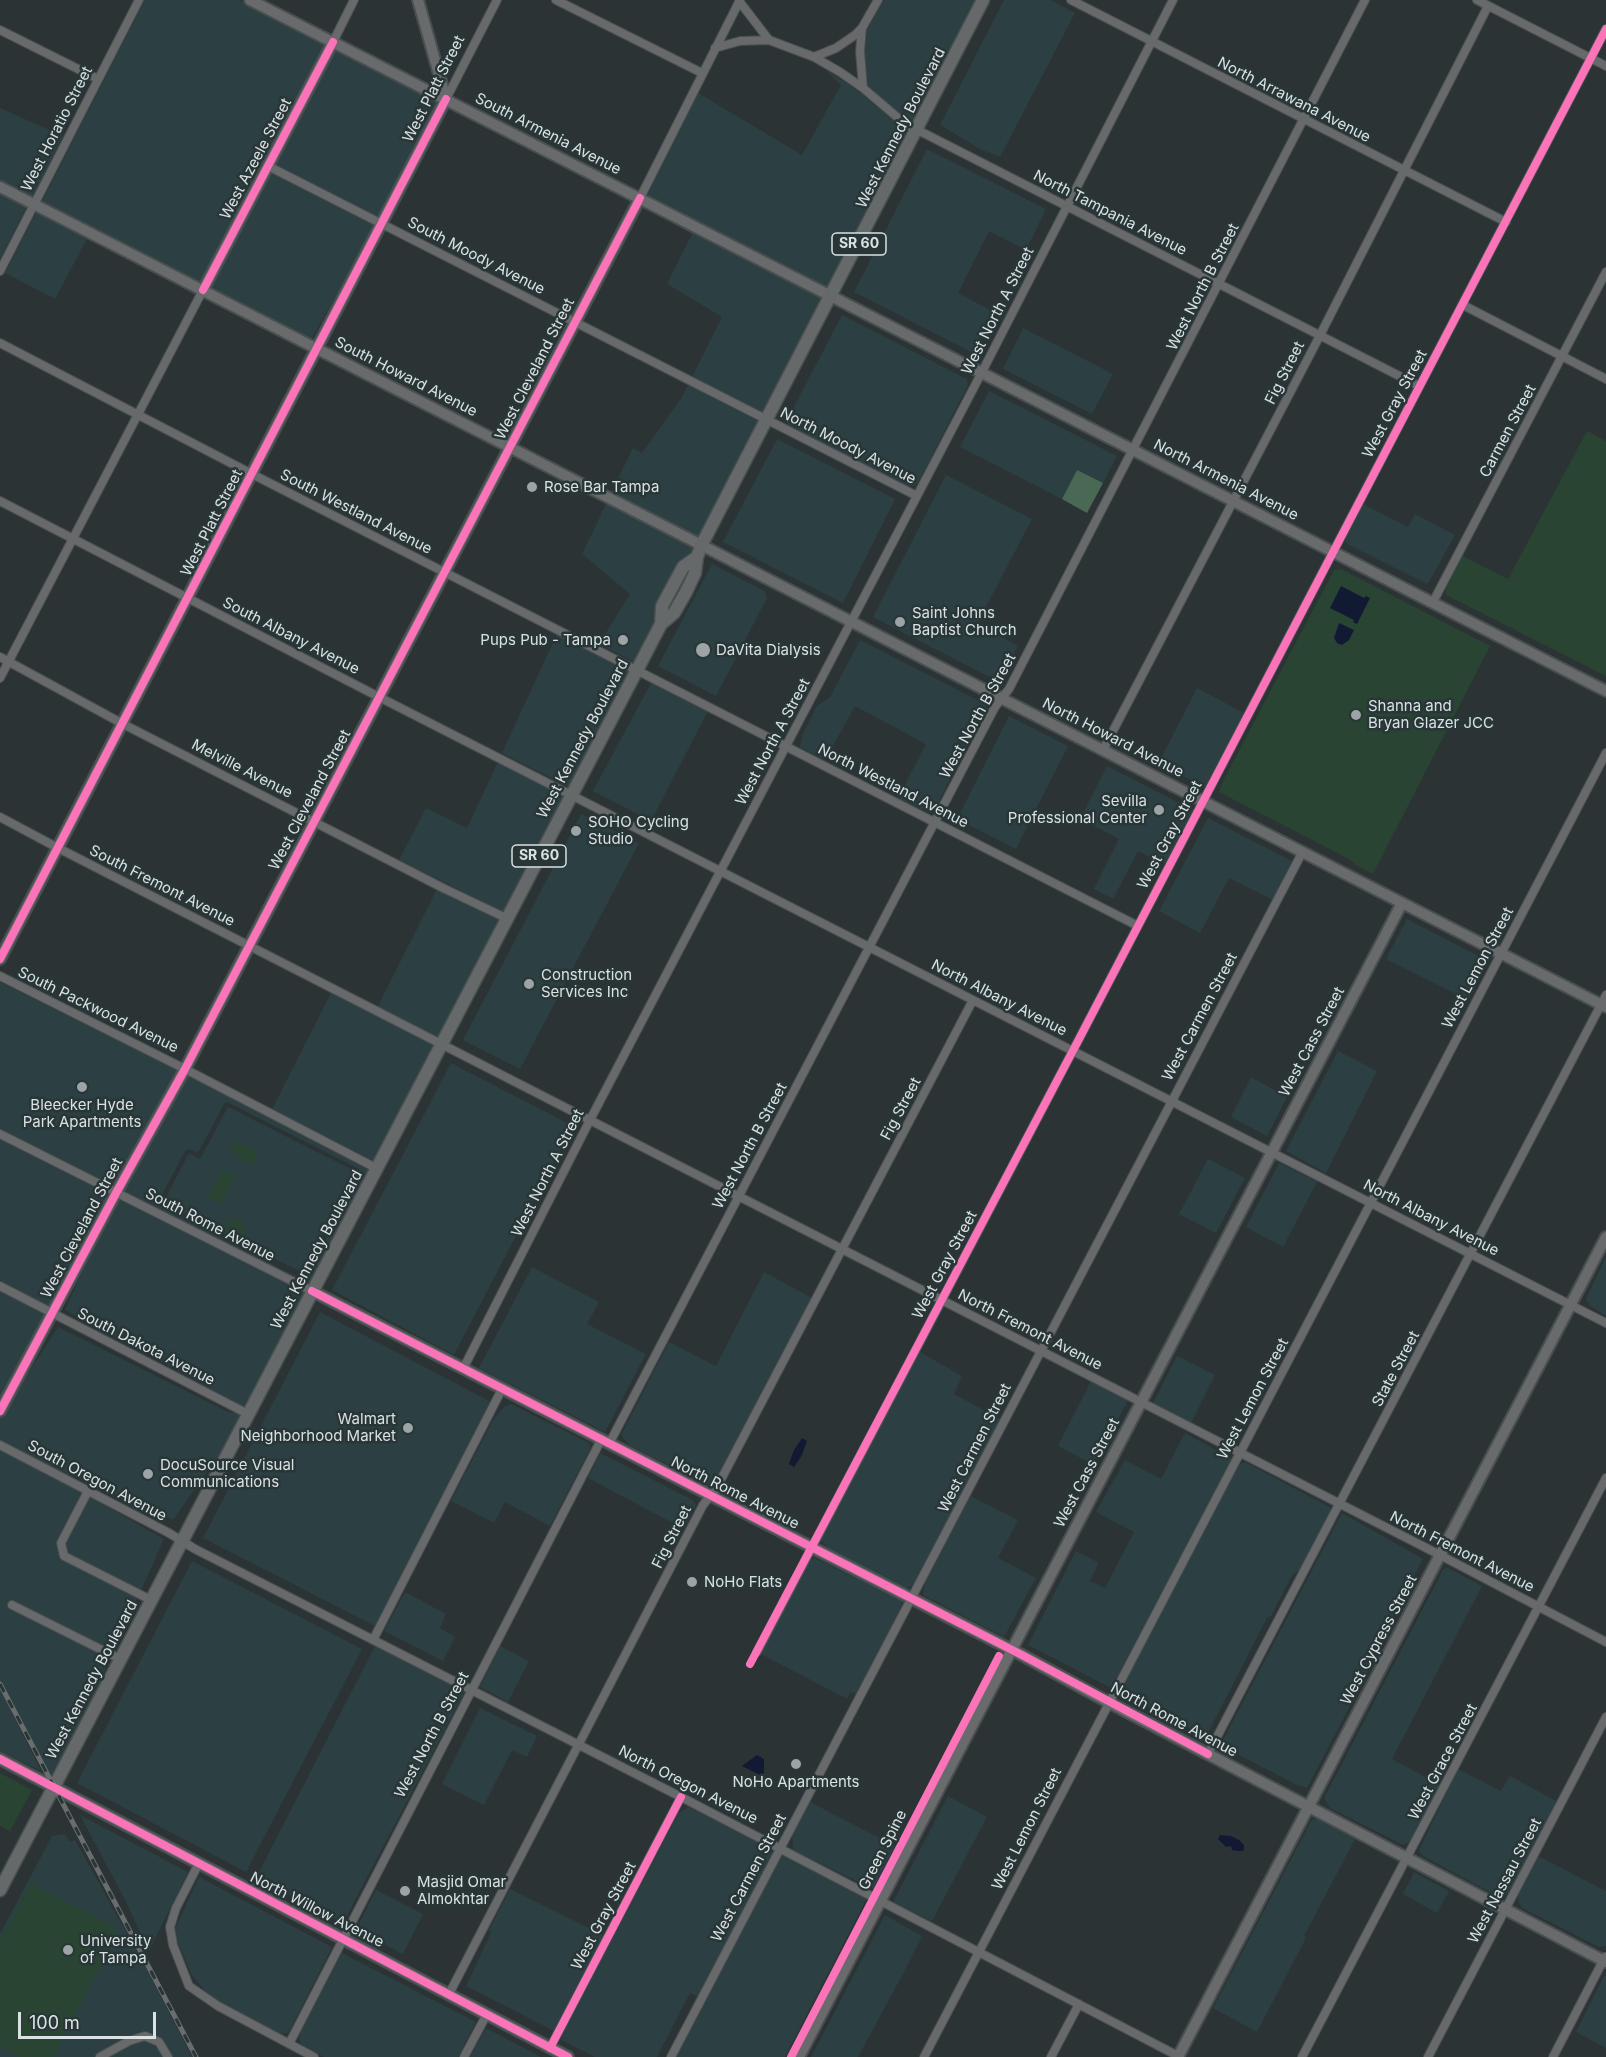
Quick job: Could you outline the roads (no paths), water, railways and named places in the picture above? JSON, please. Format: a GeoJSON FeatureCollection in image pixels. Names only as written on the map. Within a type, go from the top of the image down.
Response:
{"type":"FeatureCollection","features":[{"type":"Feature","properties":{"kind":"main road","name":"South Armenia Avenue"},"geometry":{"type":"LineString","coordinates":[[250,0],[832,296]]}},
{"type":"Feature","properties":{"kind":"main road"},"geometry":{"type":"LineString","coordinates":[[418,0],[446,99]]}},
{"type":"Feature","properties":{"kind":"main road","name":"West Kennedy Boulevard"},"geometry":{"type":"LineString","coordinates":[[0,1890],[661,624],[662,606],[683,567],[697,557],[983,0]]}},
{"type":"Feature","properties":{"kind":"main road","name":"West Azeele Street"},"geometry":{"type":"LineString","coordinates":[[203,290],[333,42]]}},
{"type":"Feature","properties":{"kind":"main road","name":"West Platt Street"},"geometry":{"type":"LineString","coordinates":[[0,959],[446,99]]}},
{"type":"Feature","properties":{"kind":"main road","name":"South Howard Avenue"},"geometry":{"type":"LineString","coordinates":[[0,187],[702,544]]}},
{"type":"Feature","properties":{"kind":"main road","name":"West Cleveland Street"},"geometry":{"type":"LineString","coordinates":[[0,1411],[185,1069],[640,198]]}},
{"type":"Feature","properties":{"kind":"main road","name":"North Armenia Avenue"},"geometry":{"type":"LineString","coordinates":[[832,296],[1606,691]]}},
{"type":"Feature","properties":{"kind":"main road","name":"North Howard Avenue"},"geometry":{"type":"LineString","coordinates":[[702,544],[1402,903],[1604,1002]]}},
{"type":"Feature","properties":{"kind":"main road","name":"West Cass Street"},"geometry":{"type":"LineString","coordinates":[[799,2057],[879,1900],[1402,903]]}},
{"type":"Feature","properties":{"kind":"main road","name":"West Cypress Street"},"geometry":{"type":"LineString","coordinates":[[1179,2057],[1606,1237]]}},
{"type":"Feature","properties":{"kind":"main road","name":"North Rome Avenue"},"geometry":{"type":"LineString","coordinates":[[312,1291],[1011,1650],[1605,1959]]}},
{"type":"Feature","properties":{"kind":"main road","name":"North Willow Avenue"},"geometry":{"type":"LineString","coordinates":[[0,1759],[568,2057]]}},
{"type":"Feature","properties":{"kind":"street","name":"West Horatio Street"},"geometry":{"type":"LineString","coordinates":[[0,271],[139,0]]}},
{"type":"Feature","properties":{"kind":"street","name":"West Azeele Street"},"geometry":{"type":"LineString","coordinates":[[333,42],[354,0]]}},
{"type":"Feature","properties":{"kind":"street","name":"West Platt Street"},"geometry":{"type":"LineString","coordinates":[[446,99],[497,0]]}},
{"type":"Feature","properties":{"kind":"street"},"geometry":{"type":"LineString","coordinates":[[556,0],[702,73]]}},
{"type":"Feature","properties":{"kind":"street"},"geometry":{"type":"LineString","coordinates":[[739,0],[769,40]]}},
{"type":"Feature","properties":{"kind":"street","name":"West Cleveland Street"},"geometry":{"type":"LineString","coordinates":[[640,198],[739,0]]}},
{"type":"Feature","properties":{"kind":"street"},"geometry":{"type":"LineString","coordinates":[[814,57],[845,43],[862,28],[878,0]]}},
{"type":"Feature","properties":{"kind":"street","name":"North Arrawana Avenue"},"geometry":{"type":"LineString","coordinates":[[1071,0],[1304,121],[1506,222]]}},
{"type":"Feature","properties":{"kind":"street","name":"West North A Street"},"geometry":{"type":"LineString","coordinates":[[463,1369],[590,1120],[982,372],[1173,0]]}},
{"type":"Feature","properties":{"kind":"street","name":"West North B Street"},"geometry":{"type":"LineString","coordinates":[[289,2044],[471,1690],[739,1196],[995,707],[1010,689],[1365,0]]}},
{"type":"Feature","properties":{"kind":"street"},"geometry":{"type":"LineString","coordinates":[[1477,0],[1606,66]]}},
{"type":"Feature","properties":{"kind":"street","name":"Fig Street"},"geometry":{"type":"LineString","coordinates":[[1103,750],[1234,501],[1488,6]]}},
{"type":"Feature","properties":{"kind":"street"},"geometry":{"type":"LineString","coordinates":[[862,28],[860,51],[863,88]]}},
{"type":"Feature","properties":{"kind":"street","name":"West Gray Street"},"geometry":{"type":"LineString","coordinates":[[757,1652],[1606,29]]}},
{"type":"Feature","properties":{"kind":"street"},"geometry":{"type":"LineString","coordinates":[[0,30],[98,79]]}},
{"type":"Feature","properties":{"kind":"street"},"geometry":{"type":"LineString","coordinates":[[715,48],[740,41],[769,40]]}},
{"type":"Feature","properties":{"kind":"street","name":"North Tampania Avenue"},"geometry":{"type":"LineString","coordinates":[[769,40],[814,57],[863,88],[893,115],[917,129],[1419,386]]}},
{"type":"Feature","properties":{"kind":"street","name":"South Moody Avenue"},"geometry":{"type":"LineString","coordinates":[[268,166],[767,420]]}},
{"type":"Feature","properties":{"kind":"street","name":"Carmen Street"},"geometry":{"type":"LineString","coordinates":[[1433,602],[1606,272]]}},
{"type":"Feature","properties":{"kind":"street","name":"West Azeele Street"},"geometry":{"type":"LineString","coordinates":[[0,678],[203,290]]}},
{"type":"Feature","properties":{"kind":"street"},"geometry":{"type":"LineString","coordinates":[[1463,305],[1606,379]]}},
{"type":"Feature","properties":{"kind":"street","name":"South Westland Avenue"},"geometry":{"type":"LineString","coordinates":[[0,343],[252,474],[637,669]]}},
{"type":"Feature","properties":{"kind":"street","name":"North Moody Avenue"},"geometry":{"type":"LineString","coordinates":[[767,420],[917,496]]}},
{"type":"Feature","properties":{"kind":"street","name":"South Albany Avenue"},"geometry":{"type":"LineString","coordinates":[[0,501],[571,794]]}},
{"type":"Feature","properties":{"kind":"street","name":"Melville Avenue"},"geometry":{"type":"LineString","coordinates":[[0,657],[123,724],[506,918]]}},
{"type":"Feature","properties":{"kind":"street","name":"North Westland Avenue"},"geometry":{"type":"LineString","coordinates":[[637,669],[1138,926]]}},
{"type":"Feature","properties":{"kind":"street","name":"West Lemon Street"},"geometry":{"type":"LineString","coordinates":[[924,2057],[1606,753]]}},
{"type":"Feature","properties":{"kind":"street","name":"North Albany Avenue"},"geometry":{"type":"LineString","coordinates":[[571,794],[1606,1323]]}},
{"type":"Feature","properties":{"kind":"street","name":"South Fremont Avenue"},"geometry":{"type":"LineString","coordinates":[[0,817],[441,1043]]}},
{"type":"Feature","properties":{"kind":"street","name":"West Carmen Street"},"geometry":{"type":"LineString","coordinates":[[671,2057],[1303,851]]}},
{"type":"Feature","properties":{"kind":"street","name":"South Packwood Avenue"},"geometry":{"type":"LineString","coordinates":[[0,976],[376,1168]]}},
{"type":"Feature","properties":{"kind":"street","name":"Fig Street"},"geometry":{"type":"LineString","coordinates":[[449,1994],[703,1505],[716,1489],[973,1000]]}},
{"type":"Feature","properties":{"kind":"street","name":"State Street"},"geometry":{"type":"LineString","coordinates":[[1208,1754],[1604,1002]]}},
{"type":"Feature","properties":{"kind":"street","name":"North Fremont Avenue"},"geometry":{"type":"LineString","coordinates":[[441,1043],[1606,1642]]}},
{"type":"Feature","properties":{"kind":"street","name":"South Rome Avenue"},"geometry":{"type":"LineString","coordinates":[[0,1134],[312,1291]]}},
{"type":"Feature","properties":{"kind":"street","name":"South Dakota Avenue"},"geometry":{"type":"LineString","coordinates":[[0,1286],[248,1414]]}},
{"type":"Feature","properties":{"kind":"street"},"geometry":{"type":"LineString","coordinates":[[373,1640],[502,1389]]}},
{"type":"Feature","properties":{"kind":"street","name":"South Oregon Avenue"},"geometry":{"type":"LineString","coordinates":[[0,1445],[182,1541]]}},
{"type":"Feature","properties":{"kind":"street","name":"West Grace Street"},"geometry":{"type":"LineString","coordinates":[[1302,2057],[1606,1478]]}},
{"type":"Feature","properties":{"kind":"street"},"geometry":{"type":"LineString","coordinates":[[88,1491],[61,1543],[63,1556],[150,1600]]}},
{"type":"Feature","properties":{"kind":"street","name":"North Oregon Avenue"},"geometry":{"type":"LineString","coordinates":[[182,1541],[780,1848],[1179,2057]]}},
{"type":"Feature","properties":{"kind":"street"},"geometry":{"type":"LineString","coordinates":[[12,1605],[120,1659]]}},
{"type":"Feature","properties":{"kind":"street","name":"West Nassau Street"},"geometry":{"type":"LineString","coordinates":[[1428,2057],[1606,1717]]}},
{"type":"Feature","properties":{"kind":"street","name":"West Gray Street"},"geometry":{"type":"LineString","coordinates":[[550,2048],[681,1797]]}},
{"type":"Feature","properties":{"kind":"street"},"geometry":{"type":"LineString","coordinates":[[199,1863],[172,1917],[171,1936],[189,1986],[218,2006],[314,2057]]}},
{"type":"Feature","properties":{"kind":"street"},"geometry":{"type":"LineString","coordinates":[[1553,2057],[1605,1959]]}},
{"type":"Feature","properties":{"kind":"street"},"geometry":{"type":"LineString","coordinates":[[1051,2057],[1078,2004]]}},
{"type":"Feature","properties":{"kind":"street"},"geometry":{"type":"LineString","coordinates":[[464,2057],[487,2014]]}},
{"type":"Feature","properties":{"kind":"street"},"geometry":{"type":"LineString","coordinates":[[100,2057],[129,2041],[146,2036],[159,2042],[168,2057]]}},
{"type":"Feature","properties":{"kind":"water"},"geometry":{"type":"Polygon","coordinates":[[[1341,586],[1364,598],[1366,596],[1370,598],[1357,624],[1353,622],[1354,620],[1330,608],[1341,586]]]}},
{"type":"Feature","properties":{"kind":"water"},"geometry":{"type":"Polygon","coordinates":[[[1339,623],[1354,630],[1349,640],[1342,645],[1334,638],[1339,623]]]}},
{"type":"Feature","properties":{"kind":"water"},"geometry":{"type":"Polygon","coordinates":[[[802,1438],[807,1441],[794,1467],[789,1464],[802,1438]]]}},
{"type":"Feature","properties":{"kind":"water"},"geometry":{"type":"Polygon","coordinates":[[[757,1755],[764,1759],[764,1777],[742,1766],[757,1755]]]}},
{"type":"Feature","properties":{"kind":"water"},"geometry":{"type":"Polygon","coordinates":[[[1220,1835],[1231,1836],[1239,1840],[1244,1845],[1243,1851],[1232,1850],[1231,1846],[1226,1847],[1218,1839],[1220,1835]]]}},
{"type":"Feature","properties":{"kind":"railway"},"geometry":{"type":"LineString","coordinates":[[0,1684],[196,2057]]}},
{"type":"Feature","properties":{"kind":"place","name":"Rose Bar Tampa"},"geometry":{"type":"Point","coordinates":[532,487]}},
{"type":"Feature","properties":{"kind":"place","name":"Saint Johns Baptist Church"},"geometry":{"type":"Point","coordinates":[900,622]}},
{"type":"Feature","properties":{"kind":"place","name":"Pups Pub - Tampa"},"geometry":{"type":"Point","coordinates":[623,640]}},
{"type":"Feature","properties":{"kind":"place","name":"DaVita Dialysis"},"geometry":{"type":"Point","coordinates":[703,650]}},
{"type":"Feature","properties":{"kind":"place","name":"Shanna and Bryan Glazer JCC"},"geometry":{"type":"Point","coordinates":[1356,715]}},
{"type":"Feature","properties":{"kind":"place","name":"Sevilla Professional Center"},"geometry":{"type":"Point","coordinates":[1159,810]}},
{"type":"Feature","properties":{"kind":"place","name":"SOHO Cycling Studio"},"geometry":{"type":"Point","coordinates":[576,831]}},
{"type":"Feature","properties":{"kind":"place","name":"Construction Services Inc"},"geometry":{"type":"Point","coordinates":[529,984]}},
{"type":"Feature","properties":{"kind":"place","name":"Bleecker Hyde Park Apartments"},"geometry":{"type":"Point","coordinates":[82,1087]}},
{"type":"Feature","properties":{"kind":"place","name":"Walmart Neighborhood Market"},"geometry":{"type":"Point","coordinates":[408,1428]}},
{"type":"Feature","properties":{"kind":"place","name":"DocuSource Visual Communications"},"geometry":{"type":"Point","coordinates":[148,1474]}},
{"type":"Feature","properties":{"kind":"place","name":"NoHo Flats"},"geometry":{"type":"Point","coordinates":[692,1582]}},
{"type":"Feature","properties":{"kind":"place","name":"NoHo Apartments"},"geometry":{"type":"Point","coordinates":[796,1764]}},
{"type":"Feature","properties":{"kind":"place","name":"Masjid Omar Almokhtar"},"geometry":{"type":"Point","coordinates":[405,1891]}},
{"type":"Feature","properties":{"kind":"place","name":"University of Tampa"},"geometry":{"type":"Point","coordinates":[68,1950]}}]}
